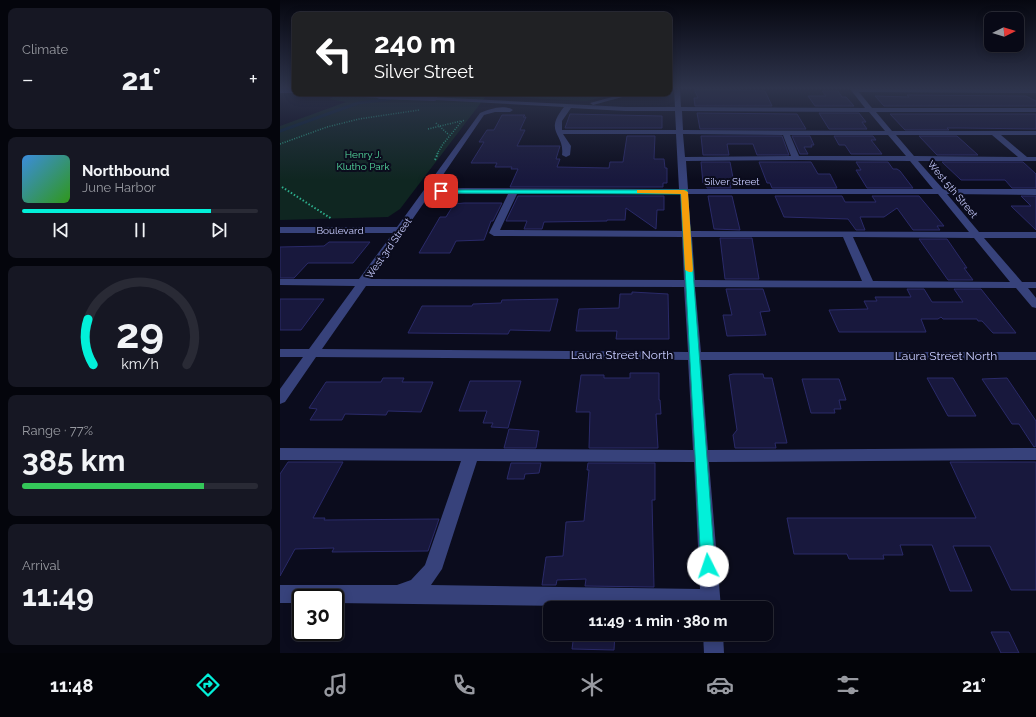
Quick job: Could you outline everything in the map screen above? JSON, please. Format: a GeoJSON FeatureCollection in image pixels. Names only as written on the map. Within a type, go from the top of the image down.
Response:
{"type":"FeatureCollection","features":[{"type":"Feature","properties":{"kind":"street","name":"West 3rd Street"},"geometry":{"type":"LineString","coordinates":[[280,399],[478,119]]}},
{"type":"Feature","properties":{"kind":"street"},"geometry":{"type":"LineString","coordinates":[[560,119],[558,122],[558,132],[567,146],[566,155]]}},
{"type":"Feature","properties":{"kind":"street"},"geometry":{"type":"LineString","coordinates":[[679,119],[695,355],[700,456],[711,601]]}},
{"type":"Feature","properties":{"kind":"street","name":"West 5th Street"},"geometry":{"type":"LineString","coordinates":[[879,119],[1036,305]]}},
{"type":"Feature","properties":{"kind":"street"},"geometry":{"type":"LineString","coordinates":[[558,132],[1036,133]]}},
{"type":"Feature","properties":{"kind":"street"},"geometry":{"type":"LineString","coordinates":[[785,132],[796,158]]}},
{"type":"Feature","properties":{"kind":"street"},"geometry":{"type":"LineString","coordinates":[[994,133],[1024,158]]}},
{"type":"Feature","properties":{"kind":"street"},"geometry":{"type":"LineString","coordinates":[[682,159],[1036,159]]}},
{"type":"Feature","properties":{"kind":"street","name":"Silver Street"},"geometry":{"type":"LineString","coordinates":[[427,191],[1036,192]]}},
{"type":"Feature","properties":{"kind":"street"},"geometry":{"type":"LineString","coordinates":[[514,191],[494,233],[1036,235]]}},
{"type":"Feature","properties":{"kind":"street","name":"Boulevard"},"geometry":{"type":"LineString","coordinates":[[280,230],[401,230]]}},
{"type":"Feature","properties":{"kind":"street"},"geometry":{"type":"LineString","coordinates":[[847,235],[869,285]]}},
{"type":"Feature","properties":{"kind":"street"},"geometry":{"type":"LineString","coordinates":[[280,282],[1036,285]]}},
{"type":"Feature","properties":{"kind":"street","name":"Laura Street North"},"geometry":{"type":"LineString","coordinates":[[280,353],[528,356],[1036,356]]}},
{"type":"Feature","properties":{"kind":"street"},"geometry":{"type":"LineString","coordinates":[[280,454],[700,456],[1036,454]]}},
{"type":"Feature","properties":{"kind":"street"},"geometry":{"type":"LineString","coordinates":[[397,594],[410,592],[421,585],[432,569],[471,455]]}},
{"type":"Feature","properties":{"kind":"street"},"geometry":{"type":"LineString","coordinates":[[280,594],[397,594],[641,601]]}},
{"type":"Feature","properties":{"kind":"street"},"geometry":{"type":"LineString","coordinates":[[713,641],[714,653]]}},
{"type":"Feature","properties":{"kind":"path"},"geometry":{"type":"LineString","coordinates":[[280,144],[327,127],[356,119]]}},
{"type":"Feature","properties":{"kind":"path"},"geometry":{"type":"LineString","coordinates":[[428,129],[467,119]]}},
{"type":"Feature","properties":{"kind":"path"},"geometry":{"type":"LineString","coordinates":[[437,163],[435,160],[438,149],[462,121]]}},
{"type":"Feature","properties":{"kind":"path"},"geometry":{"type":"LineString","coordinates":[[436,123],[449,135]]}},
{"type":"Feature","properties":{"kind":"path"},"geometry":{"type":"LineString","coordinates":[[282,187],[334,220]]}},
{"type":"Feature","properties":{"kind":"green space","name":"Henry J. Klutho Park"},"geometry":{"type":"Polygon","coordinates":[[[298,119],[468,119],[400,209],[388,217],[280,220],[280,126],[298,119]]]}},
{"type":"Feature","properties":{"kind":"building"},"geometry":{"type":"Polygon","coordinates":[[[500,119],[525,119],[520,130],[525,130],[517,146],[560,146],[556,159],[560,159],[557,167],[609,168],[610,162],[623,162],[627,136],[655,136],[654,159],[664,159],[665,168],[667,168],[667,183],[663,183],[663,187],[510,187],[518,169],[511,169],[512,167],[495,167],[497,163],[471,163],[484,142],[479,142],[487,130],[494,130],[500,119]]]}},
{"type":"Feature","properties":{"kind":"building"},"geometry":{"type":"Polygon","coordinates":[[[568,119],[662,119],[662,128],[565,128],[568,119]]]}},
{"type":"Feature","properties":{"kind":"building"},"geometry":{"type":"Polygon","coordinates":[[[698,119],[800,119],[806,129],[700,129],[698,119]]]}},
{"type":"Feature","properties":{"kind":"building"},"geometry":{"type":"Polygon","coordinates":[[[823,119],[864,119],[866,122],[862,122],[867,129],[829,129],[823,119]]]}},
{"type":"Feature","properties":{"kind":"building"},"geometry":{"type":"Polygon","coordinates":[[[895,119],[1036,119],[1036,129],[947,128],[949,130],[905,130],[895,119]]]}},
{"type":"Feature","properties":{"kind":"building"},"geometry":{"type":"Polygon","coordinates":[[[701,136],[782,136],[789,155],[757,155],[753,144],[727,144],[729,155],[703,155],[701,136]]]}},
{"type":"Feature","properties":{"kind":"building"},"geometry":{"type":"Polygon","coordinates":[[[792,136],[810,136],[814,145],[811,145],[812,147],[804,147],[808,154],[800,154],[792,136]]]}},
{"type":"Feature","properties":{"kind":"building"},"geometry":{"type":"Polygon","coordinates":[[[834,136],[873,136],[876,140],[871,140],[882,154],[851,154],[845,145],[839,145],[834,136]]]}},
{"type":"Feature","properties":{"kind":"building"},"geometry":{"type":"Polygon","coordinates":[[[919,136],[957,136],[978,155],[937,155],[919,136]]]}},
{"type":"Feature","properties":{"kind":"building"},"geometry":{"type":"Polygon","coordinates":[[[701,162],[730,162],[734,183],[730,183],[731,188],[707,188],[706,183],[703,183],[701,162]]]}},
{"type":"Feature","properties":{"kind":"building"},"geometry":{"type":"Polygon","coordinates":[[[759,162],[811,162],[818,174],[830,174],[837,188],[772,188],[770,183],[767,183],[759,162]]]}},
{"type":"Feature","properties":{"kind":"building"},"geometry":{"type":"Polygon","coordinates":[[[856,162],[888,162],[893,169],[900,171],[913,188],[867,188],[856,170],[861,170],[856,162]]]}},
{"type":"Feature","properties":{"kind":"building"},"geometry":{"type":"Polygon","coordinates":[[[942,162],[1023,162],[1036,174],[1036,188],[1012,188],[1005,180],[961,180],[942,162]]]}},
{"type":"Feature","properties":{"kind":"building"},"geometry":{"type":"Polygon","coordinates":[[[518,196],[664,196],[664,210],[657,210],[656,229],[626,208],[625,220],[544,222],[542,229],[524,229],[527,221],[506,221],[518,196]]]}},
{"type":"Feature","properties":{"kind":"building"},"geometry":{"type":"Polygon","coordinates":[[[708,196],[732,196],[740,230],[714,229],[708,196]]]}},
{"type":"Feature","properties":{"kind":"building"},"geometry":{"type":"Polygon","coordinates":[[[775,196],[842,196],[845,202],[876,202],[872,196],[919,196],[944,226],[937,226],[940,230],[913,230],[897,208],[884,217],[860,217],[865,230],[856,230],[848,219],[784,217],[775,196]]]}},
{"type":"Feature","properties":{"kind":"building"},"geometry":{"type":"Polygon","coordinates":[[[1021,196],[1036,196],[1036,230],[1011,206],[1031,206],[1021,196]]]}},
{"type":"Feature","properties":{"kind":"building"},"geometry":{"type":"Polygon","coordinates":[[[502,203],[493,221],[491,221],[484,240],[456,241],[450,253],[419,253],[440,217],[446,217],[454,204],[502,203]]]}},
{"type":"Feature","properties":{"kind":"building"},"geometry":{"type":"Polygon","coordinates":[[[720,238],[752,238],[759,279],[725,279],[720,238]]]}},
{"type":"Feature","properties":{"kind":"building"},"geometry":{"type":"Polygon","coordinates":[[[919,239],[947,239],[967,268],[964,268],[973,280],[948,280],[919,239]]]}},
{"type":"Feature","properties":{"kind":"building"},"geometry":{"type":"Polygon","coordinates":[[[329,242],[370,242],[353,263],[308,263],[294,278],[280,278],[280,247],[324,246],[329,242]]]}},
{"type":"Feature","properties":{"kind":"building"},"geometry":{"type":"Polygon","coordinates":[[[726,289],[763,289],[770,311],[760,312],[766,335],[727,336],[723,315],[732,315],[726,289]]]}},
{"type":"Feature","properties":{"kind":"building"},"geometry":{"type":"Polygon","coordinates":[[[907,289],[924,289],[932,302],[963,302],[954,289],[981,289],[1016,333],[993,333],[982,321],[978,321],[977,319],[943,319],[941,317],[938,319],[921,319],[926,332],[839,332],[829,310],[868,309],[864,301],[877,301],[875,297],[911,297],[907,289]]]}},
{"type":"Feature","properties":{"kind":"building"},"geometry":{"type":"Polygon","coordinates":[[[632,292],[668,294],[669,339],[616,339],[617,331],[576,331],[579,309],[619,308],[620,294],[632,294],[632,292]]]}},
{"type":"Feature","properties":{"kind":"building"},"geometry":{"type":"Polygon","coordinates":[[[280,299],[324,299],[301,330],[280,330],[280,299]]]}},
{"type":"Feature","properties":{"kind":"building"},"geometry":{"type":"Polygon","coordinates":[[[558,299],[550,331],[510,330],[508,334],[408,333],[422,306],[472,306],[473,304],[501,303],[502,300],[558,299]]]}},
{"type":"Feature","properties":{"kind":"building"},"geometry":{"type":"Polygon","coordinates":[[[630,373],[659,373],[659,400],[661,414],[656,414],[658,448],[589,448],[590,412],[576,412],[581,375],[604,375],[604,378],[630,378],[630,373]]]}},
{"type":"Feature","properties":{"kind":"building"},"geometry":{"type":"Polygon","coordinates":[[[763,374],[764,378],[772,378],[787,443],[775,443],[776,448],[735,448],[733,435],[737,430],[729,375],[763,374]]]}},
{"type":"Feature","properties":{"kind":"building"},"geometry":{"type":"Polygon","coordinates":[[[383,378],[404,378],[402,382],[433,382],[421,412],[388,411],[386,415],[345,414],[342,420],[310,420],[317,409],[309,408],[326,382],[381,382],[383,378]]]}},
{"type":"Feature","properties":{"kind":"building"},"geometry":{"type":"Polygon","coordinates":[[[927,378],[953,378],[976,416],[948,416],[927,378]]]}},
{"type":"Feature","properties":{"kind":"building"},"geometry":{"type":"Polygon","coordinates":[[[1007,378],[1036,421],[1036,446],[1034,447],[1019,424],[1012,424],[982,379],[1007,378]]]}},
{"type":"Feature","properties":{"kind":"building"},"geometry":{"type":"Polygon","coordinates":[[[802,379],[839,379],[846,400],[839,400],[841,409],[834,409],[835,413],[811,413],[802,379]]]}},
{"type":"Feature","properties":{"kind":"building"},"geometry":{"type":"Polygon","coordinates":[[[470,381],[521,381],[508,428],[491,427],[493,423],[483,423],[487,411],[459,411],[470,381]]]}},
{"type":"Feature","properties":{"kind":"building"},"geometry":{"type":"Polygon","coordinates":[[[509,429],[539,431],[536,448],[504,448],[509,429]]]}},
{"type":"Feature","properties":{"kind":"building"},"geometry":{"type":"Polygon","coordinates":[[[288,462],[343,462],[313,518],[325,518],[324,520],[439,519],[428,551],[332,552],[334,548],[295,549],[280,576],[280,474],[288,462]]]}},
{"type":"Feature","properties":{"kind":"building"},"geometry":{"type":"Polygon","coordinates":[[[950,462],[1036,462],[1036,590],[1011,590],[990,546],[953,546],[972,591],[950,591],[932,545],[900,545],[903,555],[883,555],[884,559],[849,559],[847,554],[794,554],[787,518],[976,518],[950,462]]]}},
{"type":"Feature","properties":{"kind":"building"},"geometry":{"type":"Polygon","coordinates":[[[511,463],[541,463],[539,473],[525,474],[524,479],[507,479],[511,463]]]}},
{"type":"Feature","properties":{"kind":"building"},"geometry":{"type":"Polygon","coordinates":[[[588,463],[655,463],[655,500],[652,500],[654,587],[585,586],[586,579],[557,580],[556,585],[542,585],[546,557],[563,556],[566,522],[584,521],[589,470],[587,470],[588,463]]]}},
{"type":"Feature","properties":{"kind":"building"},"geometry":{"type":"Polygon","coordinates":[[[991,632],[1009,632],[1019,653],[1001,653],[991,632]]]}},
{"type":"Feature","properties":{"kind":"building"},"geometry":{"type":"Polygon","coordinates":[[[573,641],[615,641],[614,650],[572,649],[573,641]]]}},
{"type":"Feature","properties":{"kind":"waterway"},"geometry":{"type":"LineString","coordinates":[[280,131],[312,119]]}},
{"type":"Feature","properties":{"kind":"slow traffic"},"geometry":{"type":"LineString","coordinates":[[639,192],[684,192],[689,270]]}},
{"type":"Feature","properties":{"kind":"route"},"geometry":{"type":"LineString","coordinates":[[441,191],[684,192],[708,566]]}}]}
